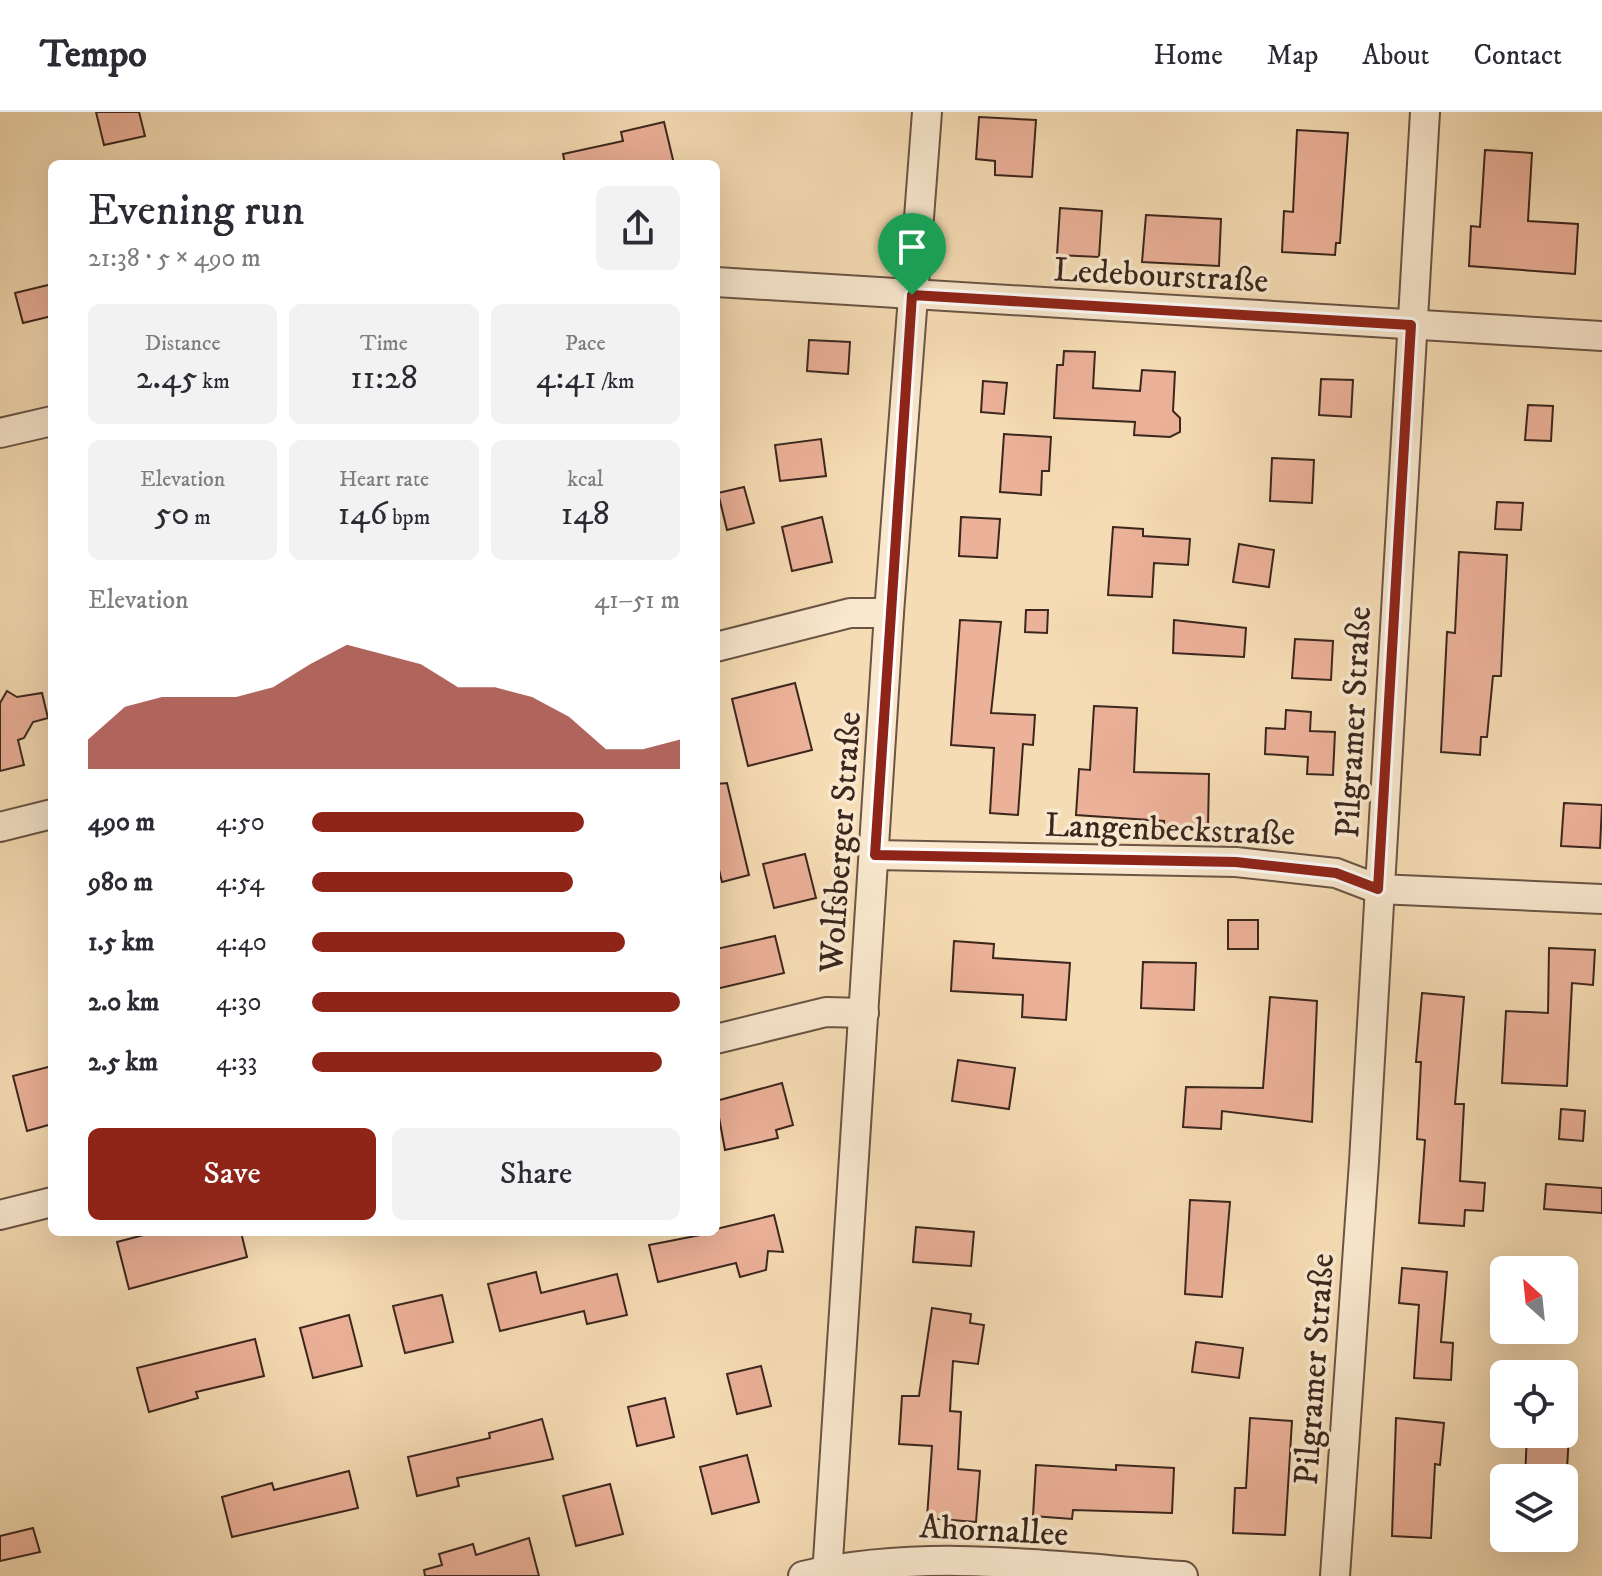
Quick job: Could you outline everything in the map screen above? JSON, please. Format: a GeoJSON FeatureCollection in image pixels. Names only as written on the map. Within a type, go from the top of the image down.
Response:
{"type":"FeatureCollection","features":[{"type":"Feature","properties":{"kind":"street","name":"Wolfsberger Straße"},"geometry":{"type":"LineString","coordinates":[[819,1574],[864,1013],[889,613],[927,112]]}},
{"type":"Feature","properties":{"kind":"street","name":"Pilgramer Straße"},"geometry":{"type":"LineString","coordinates":[[1335,1576],[1425,112]]}},
{"type":"Feature","properties":{"kind":"street","name":"Ledebourstraße"},"geometry":{"type":"LineString","coordinates":[[720,282],[1602,336]]}},
{"type":"Feature","properties":{"kind":"street"},"geometry":{"type":"LineString","coordinates":[[0,433],[48,422]]}},
{"type":"Feature","properties":{"kind":"street"},"geometry":{"type":"LineString","coordinates":[[720,646],[850,613],[889,613]]}},
{"type":"Feature","properties":{"kind":"street"},"geometry":{"type":"LineString","coordinates":[[0,827],[48,815]]}},
{"type":"Feature","properties":{"kind":"street","name":"Langenbeckstraße"},"geometry":{"type":"LineString","coordinates":[[875,855],[1236,862],[1336,873],[1378,889],[1602,899]]}},
{"type":"Feature","properties":{"kind":"street"},"geometry":{"type":"LineString","coordinates":[[720,1038],[826,1012],[864,1013]]}},
{"type":"Feature","properties":{"kind":"street"},"geometry":{"type":"LineString","coordinates":[[0,1215],[48,1203]]}},
{"type":"Feature","properties":{"kind":"street","name":"Ahornallee"},"geometry":{"type":"LineString","coordinates":[[819,1574],[874,1562],[939,1559],[1183,1576]]}},
{"type":"Feature","properties":{"kind":"building"},"geometry":{"type":"Polygon","coordinates":[[[96,112],[139,112],[145,136],[104,145],[96,112]]]}},
{"type":"Feature","properties":{"kind":"building"},"geometry":{"type":"Polygon","coordinates":[[[979,117],[1036,120],[1032,177],[995,175],[995,161],[976,159],[979,117]]]}},
{"type":"Feature","properties":{"kind":"building"},"geometry":{"type":"Polygon","coordinates":[[[664,122],[673,160],[564,160],[563,154],[623,141],[621,132],[664,122]]]}},
{"type":"Feature","properties":{"kind":"building"},"geometry":{"type":"Polygon","coordinates":[[[1297,130],[1348,133],[1340,243],[1336,243],[1335,255],[1282,252],[1284,211],[1293,212],[1297,130]]]}},
{"type":"Feature","properties":{"kind":"building"},"geometry":{"type":"Polygon","coordinates":[[[1485,150],[1532,153],[1528,221],[1578,224],[1575,274],[1469,266],[1471,226],[1480,227],[1485,150]]]}},
{"type":"Feature","properties":{"kind":"building"},"geometry":{"type":"Polygon","coordinates":[[[1060,208],[1102,211],[1099,257],[1057,255],[1060,208]]]}},
{"type":"Feature","properties":{"kind":"building"},"geometry":{"type":"Polygon","coordinates":[[[1146,215],[1221,219],[1219,266],[1142,262],[1146,215]]]}},
{"type":"Feature","properties":{"kind":"building"},"geometry":{"type":"Polygon","coordinates":[[[48,285],[48,317],[23,323],[15,293],[48,285]]]}},
{"type":"Feature","properties":{"kind":"building"},"geometry":{"type":"Polygon","coordinates":[[[809,340],[850,342],[848,374],[807,371],[809,340]]]}},
{"type":"Feature","properties":{"kind":"building"},"geometry":{"type":"Polygon","coordinates":[[[1064,351],[1095,352],[1093,388],[1140,391],[1142,370],[1175,372],[1173,411],[1180,418],[1180,432],[1170,437],[1134,435],[1135,422],[1054,418],[1057,365],[1063,365],[1064,351]]]}},
{"type":"Feature","properties":{"kind":"building"},"geometry":{"type":"Polygon","coordinates":[[[1321,379],[1353,380],[1351,417],[1319,415],[1321,379]]]}},
{"type":"Feature","properties":{"kind":"building"},"geometry":{"type":"Polygon","coordinates":[[[983,381],[1007,383],[1004,414],[981,412],[983,381]]]}},
{"type":"Feature","properties":{"kind":"building"},"geometry":{"type":"Polygon","coordinates":[[[1528,405],[1553,406],[1551,441],[1525,440],[1528,405]]]}},
{"type":"Feature","properties":{"kind":"building"},"geometry":{"type":"Polygon","coordinates":[[[1004,434],[1051,437],[1049,471],[1042,471],[1041,495],[1000,492],[1004,434]]]}},
{"type":"Feature","properties":{"kind":"building"},"geometry":{"type":"Polygon","coordinates":[[[821,439],[826,476],[780,481],[775,445],[821,439]]]}},
{"type":"Feature","properties":{"kind":"building"},"geometry":{"type":"Polygon","coordinates":[[[1272,458],[1314,460],[1312,503],[1270,501],[1272,458]]]}},
{"type":"Feature","properties":{"kind":"building"},"geometry":{"type":"Polygon","coordinates":[[[744,487],[754,523],[727,530],[720,493],[744,487]]]}},
{"type":"Feature","properties":{"kind":"building"},"geometry":{"type":"Polygon","coordinates":[[[1497,502],[1523,503],[1521,530],[1495,529],[1497,502]]]}},
{"type":"Feature","properties":{"kind":"building"},"geometry":{"type":"Polygon","coordinates":[[[822,517],[832,562],[792,571],[782,527],[822,517]]]}},
{"type":"Feature","properties":{"kind":"building"},"geometry":{"type":"Polygon","coordinates":[[[961,517],[1000,519],[997,558],[959,556],[961,517]]]}},
{"type":"Feature","properties":{"kind":"building"},"geometry":{"type":"Polygon","coordinates":[[[1113,527],[1143,529],[1143,536],[1190,539],[1188,565],[1154,563],[1152,597],[1108,595],[1113,527]]]}},
{"type":"Feature","properties":{"kind":"building"},"geometry":{"type":"Polygon","coordinates":[[[1239,544],[1274,550],[1269,587],[1233,582],[1239,544]]]}},
{"type":"Feature","properties":{"kind":"building"},"geometry":{"type":"Polygon","coordinates":[[[1459,552],[1507,555],[1501,676],[1493,676],[1487,737],[1481,737],[1480,755],[1441,752],[1447,632],[1455,633],[1459,552]]]}},
{"type":"Feature","properties":{"kind":"building"},"geometry":{"type":"Polygon","coordinates":[[[1026,610],[1048,610],[1047,633],[1025,632],[1026,610]]]}},
{"type":"Feature","properties":{"kind":"building"},"geometry":{"type":"Polygon","coordinates":[[[960,620],[1001,622],[991,713],[1035,715],[1033,745],[1023,744],[1018,815],[990,813],[994,748],[951,745],[960,620]]]}},
{"type":"Feature","properties":{"kind":"building"},"geometry":{"type":"Polygon","coordinates":[[[1174,620],[1246,628],[1244,657],[1173,653],[1174,620]]]}},
{"type":"Feature","properties":{"kind":"building"},"geometry":{"type":"Polygon","coordinates":[[[1295,639],[1333,641],[1331,680],[1292,678],[1295,639]]]}},
{"type":"Feature","properties":{"kind":"building"},"geometry":{"type":"Polygon","coordinates":[[[795,683],[812,750],[748,766],[732,699],[795,683]]]}},
{"type":"Feature","properties":{"kind":"building"},"geometry":{"type":"Polygon","coordinates":[[[7,691],[17,697],[42,693],[48,718],[33,722],[24,738],[18,740],[24,765],[0,771],[0,703],[7,691]]]}},
{"type":"Feature","properties":{"kind":"building"},"geometry":{"type":"Polygon","coordinates":[[[1094,706],[1137,708],[1134,772],[1209,774],[1208,829],[1164,827],[1164,821],[1076,815],[1079,769],[1090,770],[1094,706]]]}},
{"type":"Feature","properties":{"kind":"building"},"geometry":{"type":"Polygon","coordinates":[[[1286,710],[1311,712],[1310,731],[1335,732],[1333,775],[1307,774],[1308,757],[1265,754],[1266,728],[1285,729],[1286,710]]]}},
{"type":"Feature","properties":{"kind":"building"},"geometry":{"type":"Polygon","coordinates":[[[727,783],[749,875],[722,882],[720,874],[720,784],[727,783]]]}},
{"type":"Feature","properties":{"kind":"building"},"geometry":{"type":"Polygon","coordinates":[[[1564,803],[1602,805],[1600,848],[1561,846],[1564,803]]]}},
{"type":"Feature","properties":{"kind":"building"},"geometry":{"type":"Polygon","coordinates":[[[805,854],[816,898],[774,908],[763,864],[805,854]]]}},
{"type":"Feature","properties":{"kind":"building"},"geometry":{"type":"Polygon","coordinates":[[[1228,920],[1258,920],[1258,949],[1228,949],[1228,920]]]}},
{"type":"Feature","properties":{"kind":"building"},"geometry":{"type":"Polygon","coordinates":[[[775,936],[784,973],[720,988],[720,948],[775,936]]]}},
{"type":"Feature","properties":{"kind":"building"},"geometry":{"type":"Polygon","coordinates":[[[954,941],[994,944],[993,958],[1070,963],[1066,1020],[1022,1017],[1023,995],[951,991],[954,941]]]}},
{"type":"Feature","properties":{"kind":"building"},"geometry":{"type":"Polygon","coordinates":[[[1549,948],[1595,950],[1593,985],[1572,983],[1567,1086],[1502,1083],[1506,1011],[1548,1013],[1549,948]]]}},
{"type":"Feature","properties":{"kind":"building"},"geometry":{"type":"Polygon","coordinates":[[[1143,962],[1196,963],[1194,1010],[1141,1008],[1143,962]]]}},
{"type":"Feature","properties":{"kind":"building"},"geometry":{"type":"Polygon","coordinates":[[[1422,993],[1464,997],[1455,1104],[1464,1104],[1460,1181],[1485,1183],[1483,1211],[1465,1210],[1464,1226],[1419,1223],[1425,1140],[1417,1139],[1421,1062],[1416,1062],[1422,993]]]}},
{"type":"Feature","properties":{"kind":"building"},"geometry":{"type":"Polygon","coordinates":[[[1270,997],[1317,1001],[1312,1122],[1222,1111],[1221,1129],[1183,1127],[1186,1087],[1263,1088],[1270,997]]]}},
{"type":"Feature","properties":{"kind":"building"},"geometry":{"type":"Polygon","coordinates":[[[958,1060],[1015,1068],[1009,1109],[952,1101],[958,1060]]]}},
{"type":"Feature","properties":{"kind":"building"},"geometry":{"type":"Polygon","coordinates":[[[48,1067],[48,1125],[27,1131],[13,1076],[48,1067]]]}},
{"type":"Feature","properties":{"kind":"building"},"geometry":{"type":"Polygon","coordinates":[[[782,1083],[793,1125],[776,1130],[778,1138],[725,1150],[720,1100],[782,1083]]]}},
{"type":"Feature","properties":{"kind":"building"},"geometry":{"type":"Polygon","coordinates":[[[1561,1109],[1585,1111],[1583,1141],[1559,1139],[1561,1109]]]}},
{"type":"Feature","properties":{"kind":"building"},"geometry":{"type":"Polygon","coordinates":[[[1546,1184],[1602,1188],[1602,1213],[1544,1209],[1546,1184]]]}},
{"type":"Feature","properties":{"kind":"building"},"geometry":{"type":"Polygon","coordinates":[[[1190,1200],[1230,1202],[1222,1297],[1185,1294],[1190,1200]]]}},
{"type":"Feature","properties":{"kind":"building"},"geometry":{"type":"Polygon","coordinates":[[[774,1215],[783,1252],[768,1251],[766,1270],[740,1277],[736,1263],[658,1282],[649,1245],[695,1236],[720,1236],[720,1228],[774,1215]]]}},
{"type":"Feature","properties":{"kind":"building"},"geometry":{"type":"Polygon","coordinates":[[[916,1227],[974,1232],[971,1266],[913,1262],[916,1227]]]}},
{"type":"Feature","properties":{"kind":"building"},"geometry":{"type":"Polygon","coordinates":[[[140,1236],[242,1236],[247,1257],[129,1289],[117,1242],[140,1236]]]}},
{"type":"Feature","properties":{"kind":"building"},"geometry":{"type":"Polygon","coordinates":[[[1402,1268],[1447,1272],[1441,1342],[1453,1343],[1451,1380],[1414,1378],[1419,1305],[1399,1303],[1402,1268]]]}},
{"type":"Feature","properties":{"kind":"building"},"geometry":{"type":"Polygon","coordinates":[[[536,1272],[541,1293],[617,1274],[627,1315],[587,1324],[584,1311],[500,1331],[488,1284],[536,1272]]]}},
{"type":"Feature","properties":{"kind":"building"},"geometry":{"type":"Polygon","coordinates":[[[442,1295],[453,1342],[405,1353],[393,1306],[442,1295]]]}},
{"type":"Feature","properties":{"kind":"building"},"geometry":{"type":"Polygon","coordinates":[[[932,1308],[971,1314],[970,1323],[984,1325],[978,1364],[953,1361],[950,1411],[961,1412],[958,1469],[980,1471],[976,1522],[927,1518],[932,1446],[899,1444],[902,1396],[919,1396],[932,1308]]]}},
{"type":"Feature","properties":{"kind":"building"},"geometry":{"type":"Polygon","coordinates":[[[349,1315],[362,1366],[313,1378],[300,1328],[349,1315]]]}},
{"type":"Feature","properties":{"kind":"building"},"geometry":{"type":"Polygon","coordinates":[[[255,1339],[264,1376],[196,1392],[198,1398],[149,1412],[137,1368],[255,1339]]]}},
{"type":"Feature","properties":{"kind":"building"},"geometry":{"type":"Polygon","coordinates":[[[1196,1342],[1243,1348],[1239,1378],[1192,1372],[1196,1342]]]}},
{"type":"Feature","properties":{"kind":"building"},"geometry":{"type":"Polygon","coordinates":[[[761,1366],[771,1406],[737,1414],[727,1374],[761,1366]]]}},
{"type":"Feature","properties":{"kind":"building"},"geometry":{"type":"Polygon","coordinates":[[[665,1398],[674,1437],[637,1446],[628,1407],[665,1398]]]}},
{"type":"Feature","properties":{"kind":"building"},"geometry":{"type":"Polygon","coordinates":[[[1250,1418],[1292,1421],[1285,1535],[1233,1533],[1235,1488],[1246,1488],[1250,1418]]]}},
{"type":"Feature","properties":{"kind":"building"},"geometry":{"type":"Polygon","coordinates":[[[1396,1418],[1444,1423],[1440,1465],[1435,1464],[1431,1538],[1392,1536],[1396,1418]]]}},
{"type":"Feature","properties":{"kind":"building"},"geometry":{"type":"Polygon","coordinates":[[[542,1419],[553,1459],[457,1478],[459,1486],[417,1496],[408,1457],[490,1438],[489,1433],[542,1419]]]}},
{"type":"Feature","properties":{"kind":"building"},"geometry":{"type":"Polygon","coordinates":[[[1526,1448],[1568,1448],[1567,1464],[1526,1464],[1526,1448]]]}},
{"type":"Feature","properties":{"kind":"building"},"geometry":{"type":"Polygon","coordinates":[[[747,1455],[759,1502],[712,1514],[700,1467],[747,1455]]]}},
{"type":"Feature","properties":{"kind":"building"},"geometry":{"type":"Polygon","coordinates":[[[1036,1465],[1116,1470],[1116,1465],[1174,1468],[1172,1513],[1073,1510],[1072,1519],[1033,1516],[1036,1465]]]}},
{"type":"Feature","properties":{"kind":"building"},"geometry":{"type":"Polygon","coordinates":[[[349,1471],[358,1508],[232,1537],[222,1497],[272,1483],[274,1490],[349,1471]]]}},
{"type":"Feature","properties":{"kind":"building"},"geometry":{"type":"Polygon","coordinates":[[[610,1484],[623,1534],[576,1546],[563,1496],[610,1484]]]}},
{"type":"Feature","properties":{"kind":"building"},"geometry":{"type":"Polygon","coordinates":[[[33,1528],[40,1552],[0,1561],[0,1536],[33,1528]]]}},
{"type":"Feature","properties":{"kind":"building"},"geometry":{"type":"Polygon","coordinates":[[[529,1538],[539,1576],[425,1576],[424,1570],[442,1565],[439,1554],[473,1544],[476,1555],[529,1538]]]}},
{"type":"Feature","properties":{"kind":"route"},"geometry":{"type":"LineString","coordinates":[[912,295],[1411,325],[1378,889],[1336,873],[1236,862],[875,855],[912,295]]}}]}
